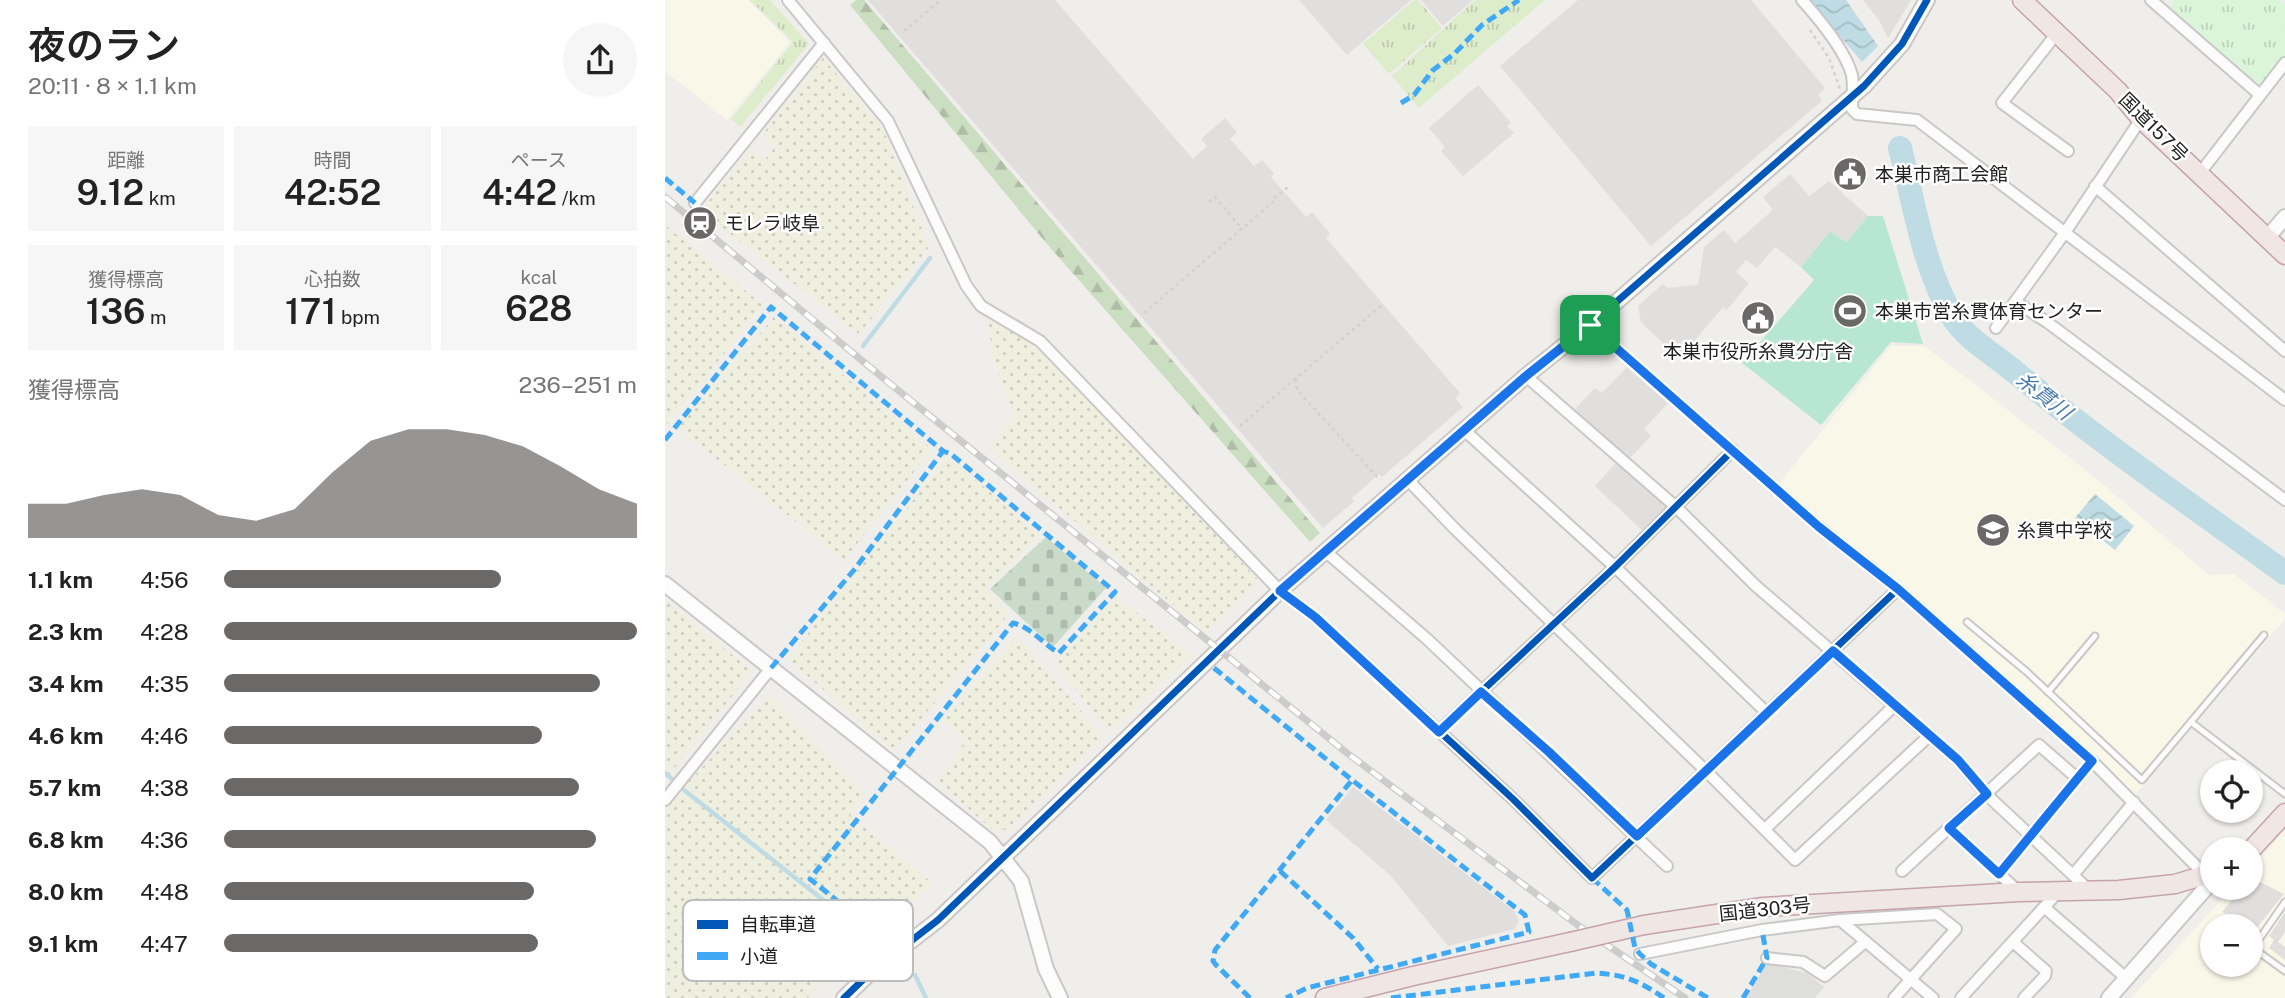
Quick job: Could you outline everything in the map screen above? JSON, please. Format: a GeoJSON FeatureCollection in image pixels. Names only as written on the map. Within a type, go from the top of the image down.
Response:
{"type":"FeatureCollection","features":[{"type":"Feature","properties":{"kind":"highway","name":"国道157号"},"geometry":{"type":"LineString","coordinates":[[2022,0],[2118,91],[2141,119],[2285,255]]}},
{"type":"Feature","properties":{"kind":"highway"},"geometry":{"type":"LineString","coordinates":[[2263,837],[2285,813]]}},
{"type":"Feature","properties":{"kind":"highway","name":"国道303号"},"geometry":{"type":"LineString","coordinates":[[1325,998],[1644,925],[1763,907],[2019,892],[2119,890],[2200,878]]}},
{"type":"Feature","properties":{"kind":"street"},"geometry":{"type":"LineString","coordinates":[[788,0],[888,121],[965,285],[981,306],[1040,341],[1280,591],[1315,617],[1513,799],[1592,878],[1898,589]]}},
{"type":"Feature","properties":{"kind":"street"},"geometry":{"type":"LineString","coordinates":[[1802,0],[1846,59],[1853,78],[1847,96],[1853,109],[1861,116],[1917,120],[2285,400]]}},
{"type":"Feature","properties":{"kind":"street"},"geometry":{"type":"LineString","coordinates":[[913,939],[938,920],[1280,591],[1526,376],[1590,325],[1893,55],[1927,0]]}},
{"type":"Feature","properties":{"kind":"street"},"geometry":{"type":"LineString","coordinates":[[2158,2],[2260,95]]}},
{"type":"Feature","properties":{"kind":"street"},"geometry":{"type":"LineString","coordinates":[[2057,33],[2002,103],[2068,150]]}},
{"type":"Feature","properties":{"kind":"street"},"geometry":{"type":"LineString","coordinates":[[695,203],[824,43]]}},
{"type":"Feature","properties":{"kind":"street"},"geometry":{"type":"LineString","coordinates":[[2200,173],[2285,63]]}},
{"type":"Feature","properties":{"kind":"street"},"geometry":{"type":"LineString","coordinates":[[1996,328],[2066,231],[2141,119]]}},
{"type":"Feature","properties":{"kind":"street"},"geometry":{"type":"LineString","coordinates":[[2095,186],[2285,351]]}},
{"type":"Feature","properties":{"kind":"street"},"geometry":{"type":"LineString","coordinates":[[2267,238],[2285,217]]}},
{"type":"Feature","properties":{"kind":"street"},"geometry":{"type":"LineString","coordinates":[[2016,302],[2047,322],[2285,500]]}},
{"type":"Feature","properties":{"kind":"street"},"geometry":{"type":"LineString","coordinates":[[1590,325],[1819,527],[1898,589],[2092,761],[2200,866]]}},
{"type":"Feature","properties":{"kind":"street"},"geometry":{"type":"LineString","coordinates":[[1526,376],[1675,506],[1756,586],[1958,760],[1987,794],[2090,891]]}},
{"type":"Feature","properties":{"kind":"street"},"geometry":{"type":"LineString","coordinates":[[1464,430],[1615,567],[1767,713]]}},
{"type":"Feature","properties":{"kind":"street"},"geometry":{"type":"LineString","coordinates":[[1439,732],[1615,567],[1733,450]]}},
{"type":"Feature","properties":{"kind":"street"},"geometry":{"type":"LineString","coordinates":[[1408,479],[1795,860],[1930,736]]}},
{"type":"Feature","properties":{"kind":"street"},"geometry":{"type":"LineString","coordinates":[[1325,551],[1427,639],[1667,866]]}},
{"type":"Feature","properties":{"kind":"street"},"geometry":{"type":"LineString","coordinates":[[665,584],[990,842],[1021,881],[1045,969],[1060,998]]}},
{"type":"Feature","properties":{"kind":"street"},"geometry":{"type":"LineString","coordinates":[[665,800],[771,668]]}},
{"type":"Feature","properties":{"kind":"street"},"geometry":{"type":"LineString","coordinates":[[1765,829],[1895,705]]}},
{"type":"Feature","properties":{"kind":"street"},"geometry":{"type":"LineString","coordinates":[[1902,871],[2039,745],[2078,779]]}},
{"type":"Feature","properties":{"kind":"street"},"geometry":{"type":"LineString","coordinates":[[1999,874],[2092,761]]}},
{"type":"Feature","properties":{"kind":"street"},"geometry":{"type":"LineString","coordinates":[[2073,875],[2134,802]]}},
{"type":"Feature","properties":{"kind":"street"},"geometry":{"type":"LineString","coordinates":[[1949,828],[2019,892]]}},
{"type":"Feature","properties":{"kind":"street"},"geometry":{"type":"LineString","coordinates":[[2109,998],[2200,888]]}},
{"type":"Feature","properties":{"kind":"street"},"geometry":{"type":"LineString","coordinates":[[1961,998],[2059,892]]}},
{"type":"Feature","properties":{"kind":"street"},"geometry":{"type":"LineString","coordinates":[[2044,907],[2126,978]]}},
{"type":"Feature","properties":{"kind":"street"},"geometry":{"type":"LineString","coordinates":[[1640,954],[1762,930],[1840,920],[1937,914],[1956,929],[1894,998]]}},
{"type":"Feature","properties":{"kind":"street"},"geometry":{"type":"LineString","coordinates":[[1840,920],[1933,998]]}},
{"type":"Feature","properties":{"kind":"street"},"geometry":{"type":"LineString","coordinates":[[1767,958],[1803,962],[1825,976],[1865,942]]}},
{"type":"Feature","properties":{"kind":"street"},"geometry":{"type":"LineString","coordinates":[[2013,942],[2046,971],[2045,976],[2024,998]]}},
{"type":"Feature","properties":{"kind":"street"},"geometry":{"type":"LineString","coordinates":[[844,998],[862,981]]}},
{"type":"Feature","properties":{"kind":"lane"},"geometry":{"type":"LineString","coordinates":[[1967,622],[2048,692],[2142,780],[2264,635]]}},
{"type":"Feature","properties":{"kind":"lane"},"geometry":{"type":"LineString","coordinates":[[2048,692],[2095,636]]}},
{"type":"Feature","properties":{"kind":"lane"},"geometry":{"type":"LineString","coordinates":[[2191,722],[2285,794]]}},
{"type":"Feature","properties":{"kind":"lane"},"geometry":{"type":"LineString","coordinates":[[2285,902],[2253,948],[2285,971]]}},
{"type":"Feature","properties":{"kind":"path"},"geometry":{"type":"LineString","coordinates":[[904,32],[941,0]]}},
{"type":"Feature","properties":{"kind":"path"},"geometry":{"type":"LineString","coordinates":[[1803,21],[1829,58],[1847,96]]}},
{"type":"Feature","properties":{"kind":"path"},"geometry":{"type":"LineString","coordinates":[[1144,313],[1287,187]]}},
{"type":"Feature","properties":{"kind":"path"},"geometry":{"type":"LineString","coordinates":[[1209,202],[1215,197],[1242,229]]}},
{"type":"Feature","properties":{"kind":"path"},"geometry":{"type":"LineString","coordinates":[[1240,426],[1383,304]]}},
{"type":"Feature","properties":{"kind":"path"},"geometry":{"type":"LineString","coordinates":[[1296,379],[1297,390],[1380,480]]}},
{"type":"Feature","properties":{"kind":"shaded area"},"geometry":{"type":"Polygon","coordinates":[[[665,0],[748,0],[790,42],[727,120],[665,71],[665,0]]]}},
{"type":"Feature","properties":{"kind":"shaded area"},"geometry":{"type":"Polygon","coordinates":[[[868,0],[1055,0],[1193,159],[1207,146],[1201,139],[1225,118],[1237,132],[1230,139],[1254,166],[1262,160],[1274,173],[1271,177],[1306,217],[1312,212],[1330,234],[1326,238],[1460,393],[1455,398],[1463,407],[1382,477],[1379,474],[1323,528],[868,0]]]}},
{"type":"Feature","properties":{"kind":"shaded area"},"geometry":{"type":"Polygon","coordinates":[[[1299,0],[1411,0],[1347,55],[1299,0]]]}},
{"type":"Feature","properties":{"kind":"shaded area"},"geometry":{"type":"Polygon","coordinates":[[[1421,0],[1473,0],[1443,26],[1421,0]]]}},
{"type":"Feature","properties":{"kind":"shaded area"},"geometry":{"type":"Polygon","coordinates":[[[1578,0],[1751,0],[1825,88],[1818,95],[1822,101],[1651,246],[1500,66],[1578,0]]]}},
{"type":"Feature","properties":{"kind":"shaded area"},"geometry":{"type":"Polygon","coordinates":[[[1863,0],[1911,0],[1888,38],[1879,20],[1863,0]]]}},
{"type":"Feature","properties":{"kind":"shaded area"},"geometry":{"type":"Polygon","coordinates":[[[1478,85],[1511,123],[1507,126],[1514,133],[1463,176],[1441,151],[1445,147],[1429,128],[1478,85]]]}},
{"type":"Feature","properties":{"kind":"shaded area"},"geometry":{"type":"Polygon","coordinates":[[[1790,174],[1809,196],[1829,181],[1868,216],[1846,242],[1830,231],[1801,267],[1775,247],[1757,268],[1746,260],[1736,272],[1749,283],[1727,310],[1723,307],[1679,359],[1641,322],[1638,306],[1663,284],[1667,288],[1698,285],[1704,247],[1724,230],[1735,243],[1773,210],[1763,197],[1790,174]]]}},
{"type":"Feature","properties":{"kind":"shaded area","name":"糸貫中学校"},"geometry":{"type":"Polygon","coordinates":[[[1891,346],[1925,346],[2093,476],[2209,575],[2234,574],[2285,614],[2285,619],[2134,796],[1777,486],[1891,346]]]}},
{"type":"Feature","properties":{"kind":"shaded area"},"geometry":{"type":"Polygon","coordinates":[[[1629,365],[1669,402],[1644,429],[1651,436],[1629,459],[1575,409],[1595,388],[1602,393],[1629,365]]]}},
{"type":"Feature","properties":{"kind":"shaded area"},"geometry":{"type":"Polygon","coordinates":[[[1618,461],[1669,508],[1645,533],[1595,486],[1618,461]]]}},
{"type":"Feature","properties":{"kind":"shaded area"},"geometry":{"type":"Polygon","coordinates":[[[1353,787],[1514,911],[1519,921],[1515,929],[1448,946],[1390,875],[1326,820],[1353,787]]]}},
{"type":"Feature","properties":{"kind":"shaded area"},"geometry":{"type":"Polygon","coordinates":[[[2285,830],[2285,998],[2131,998],[2200,923],[2200,977],[2263,977],[2263,914],[2208,914],[2221,900],[2263,900],[2263,855],[2285,830]]]}},
{"type":"Feature","properties":{"kind":"shaded area"},"geometry":{"type":"Polygon","coordinates":[[[2263,884],[2284,894],[2263,920],[2263,914],[2222,912],[2232,900],[2263,900],[2263,884]]]}},
{"type":"Feature","properties":{"kind":"shaded area"},"geometry":{"type":"Polygon","coordinates":[[[2285,912],[2285,932],[2278,942],[2285,947],[2285,960],[2269,948],[2274,940],[2269,936],[2285,912]]]}},
{"type":"Feature","properties":{"kind":"shaded area"},"geometry":{"type":"Polygon","coordinates":[[[1772,964],[1807,973],[1824,987],[1815,998],[1746,998],[1766,965],[1772,964]]]}},
{"type":"Feature","properties":{"kind":"green space"},"geometry":{"type":"Polygon","coordinates":[[[750,0],[770,0],[809,44],[740,127],[731,119],[793,42],[750,0]]]}},
{"type":"Feature","properties":{"kind":"green space"},"geometry":{"type":"Polygon","coordinates":[[[856,0],[864,0],[1320,533],[1310,542],[1047,244],[850,5],[856,0]]]}},
{"type":"Feature","properties":{"kind":"green space"},"geometry":{"type":"Polygon","coordinates":[[[1414,0],[1418,0],[1442,28],[1389,74],[1363,44],[1414,0]]]}},
{"type":"Feature","properties":{"kind":"green space"},"geometry":{"type":"Polygon","coordinates":[[[1475,0],[1545,0],[1419,108],[1392,76],[1475,0]]]}},
{"type":"Feature","properties":{"kind":"green space"},"geometry":{"type":"Polygon","coordinates":[[[2172,0],[2279,0],[2285,4],[2285,55],[2261,87],[2256,88],[2170,10],[2172,0]]]}},
{"type":"Feature","properties":{"kind":"green space"},"geometry":{"type":"Polygon","coordinates":[[[823,58],[883,129],[929,247],[859,334],[701,211],[750,149],[765,160],[776,146],[762,135],[823,58]]]}},
{"type":"Feature","properties":{"kind":"green space","name":"本巣市営糸貫体育センター"},"geometry":{"type":"Polygon","coordinates":[[[1868,216],[1883,216],[1923,344],[1891,342],[1821,425],[1742,363],[1814,280],[1801,267],[1830,231],[1846,242],[1868,216]]]}},
{"type":"Feature","properties":{"kind":"green space"},"geometry":{"type":"Polygon","coordinates":[[[665,225],[763,305],[665,427],[665,225]]]}},
{"type":"Feature","properties":{"kind":"green space"},"geometry":{"type":"Polygon","coordinates":[[[774,317],[932,449],[844,560],[678,428],[774,317]]]}},
{"type":"Feature","properties":{"kind":"green space"},"geometry":{"type":"Polygon","coordinates":[[[988,317],[1040,343],[1258,580],[1206,633],[989,448],[1014,416],[993,360],[988,317]]]}},
{"type":"Feature","properties":{"kind":"green space"},"geometry":{"type":"Polygon","coordinates":[[[948,456],[1040,535],[985,588],[1009,614],[894,751],[788,659],[948,456]]]}},
{"type":"Feature","properties":{"kind":"green space"},"geometry":{"type":"Polygon","coordinates":[[[1046,537],[1106,588],[1053,647],[990,589],[1046,537]]]}},
{"type":"Feature","properties":{"kind":"green space"},"geometry":{"type":"Polygon","coordinates":[[[1116,597],[1192,655],[1109,732],[1056,664],[1116,597]]]}},
{"type":"Feature","properties":{"kind":"green space"},"geometry":{"type":"Polygon","coordinates":[[[665,600],[752,671],[665,780],[665,600]]]}},
{"type":"Feature","properties":{"kind":"green space"},"geometry":{"type":"Polygon","coordinates":[[[1017,636],[1104,738],[1007,829],[995,832],[938,782],[967,739],[943,721],[1017,636]]]}},
{"type":"Feature","properties":{"kind":"green space"},"geometry":{"type":"Polygon","coordinates":[[[770,696],[866,793],[850,816],[934,884],[913,902],[683,900],[683,981],[822,981],[808,998],[665,998],[665,810],[770,696]]]}},
{"type":"Feature","properties":{"kind":"water"},"geometry":{"type":"Polygon","coordinates":[[[1809,0],[1846,0],[1878,46],[1862,62],[1809,0]]]}},
{"type":"Feature","properties":{"kind":"water"},"geometry":{"type":"Polygon","coordinates":[[[2095,494],[2134,526],[2115,550],[2075,518],[2095,494]]]}},
{"type":"Feature","properties":{"kind":"waterway","name":"糸貫川"},"geometry":{"type":"LineString","coordinates":[[1900,148],[1926,255],[1942,297],[1958,325],[2081,424],[2285,573]]}},
{"type":"Feature","properties":{"kind":"waterway"},"geometry":{"type":"LineString","coordinates":[[863,346],[930,258]]}},
{"type":"Feature","properties":{"kind":"waterway"},"geometry":{"type":"LineString","coordinates":[[665,773],[672,779]]}},
{"type":"Feature","properties":{"kind":"waterway"},"geometry":{"type":"LineString","coordinates":[[684,790],[823,900]]}},
{"type":"Feature","properties":{"kind":"waterway"},"geometry":{"type":"LineString","coordinates":[[915,975],[926,998]]}},
{"type":"Feature","properties":{"kind":"railway"},"geometry":{"type":"LineString","coordinates":[[665,197],[883,378],[1347,753],[1579,926],[1685,998]]}},
{"type":"Feature","properties":{"kind":"marked path"},"geometry":{"type":"LineString","coordinates":[[1401,103],[1414,95],[1432,71],[1455,53],[1482,25],[1519,0]]}},
{"type":"Feature","properties":{"kind":"marked path"},"geometry":{"type":"LineString","coordinates":[[665,178],[695,203]]}},
{"type":"Feature","properties":{"kind":"marked path"},"geometry":{"type":"LineString","coordinates":[[665,440],[771,307],[1115,592],[1059,653],[1026,628],[1013,623],[810,879],[836,900]]}},
{"type":"Feature","properties":{"kind":"marked path"},"geometry":{"type":"LineString","coordinates":[[771,668],[854,570],[943,451]]}},
{"type":"Feature","properties":{"kind":"marked path"},"geometry":{"type":"LineString","coordinates":[[1214,668],[1525,915],[1529,932],[1307,988],[1286,998]]}},
{"type":"Feature","properties":{"kind":"marked path"},"geometry":{"type":"LineString","coordinates":[[1250,998],[1213,961],[1215,950],[1352,780]]}},
{"type":"Feature","properties":{"kind":"marked path"},"geometry":{"type":"LineString","coordinates":[[1280,871],[1353,938],[1378,969]]}},
{"type":"Feature","properties":{"kind":"marked path"},"geometry":{"type":"LineString","coordinates":[[1592,878],[1627,910],[1635,948],[1640,954],[1651,964],[1708,998]]}},
{"type":"Feature","properties":{"kind":"marked path"},"geometry":{"type":"LineString","coordinates":[[1743,998],[1767,958],[1762,930]]}},
{"type":"Feature","properties":{"kind":"marked path"},"geometry":{"type":"LineString","coordinates":[[1391,998],[1596,973],[1632,980],[1664,998]]}},
{"type":"Feature","properties":{"kind":"cycle path"},"geometry":{"type":"LineString","coordinates":[[913,939],[938,920],[1280,591],[1864,86],[1902,44],[1927,0]]}},
{"type":"Feature","properties":{"kind":"cycle path"},"geometry":{"type":"LineString","coordinates":[[1733,450],[1615,567],[1439,731],[1513,799],[1592,878],[1898,589]]}},
{"type":"Feature","properties":{"kind":"cycle path"},"geometry":{"type":"LineString","coordinates":[[844,998],[862,981]]}},
{"type":"Feature","properties":{"kind":"place","name":"本巣市商工会館"},"geometry":{"type":"Point","coordinates":[1850,174]}},
{"type":"Feature","properties":{"kind":"place","name":"モレラ岐阜"},"geometry":{"type":"Point","coordinates":[700,223]}},
{"type":"Feature","properties":{"kind":"place","name":"本巣市営糸貫体育センター"},"geometry":{"type":"Point","coordinates":[1850,311]}},
{"type":"Feature","properties":{"kind":"place","name":"本巣市役所糸貫分庁舎"},"geometry":{"type":"Point","coordinates":[1758,318]}},
{"type":"Feature","properties":{"kind":"place","name":"糸貫中学校"},"geometry":{"type":"Point","coordinates":[1993,530]}},
{"type":"Feature","properties":{"kind":"route"},"geometry":{"type":"LineString","coordinates":[[1590,325],[1819,527],[1898,589],[2092,761],[1999,874],[1949,828],[1987,794],[1958,760],[1833,651],[1637,836],[1481,692],[1439,732],[1315,617],[1280,591],[1526,376],[1590,325]]}}]}
